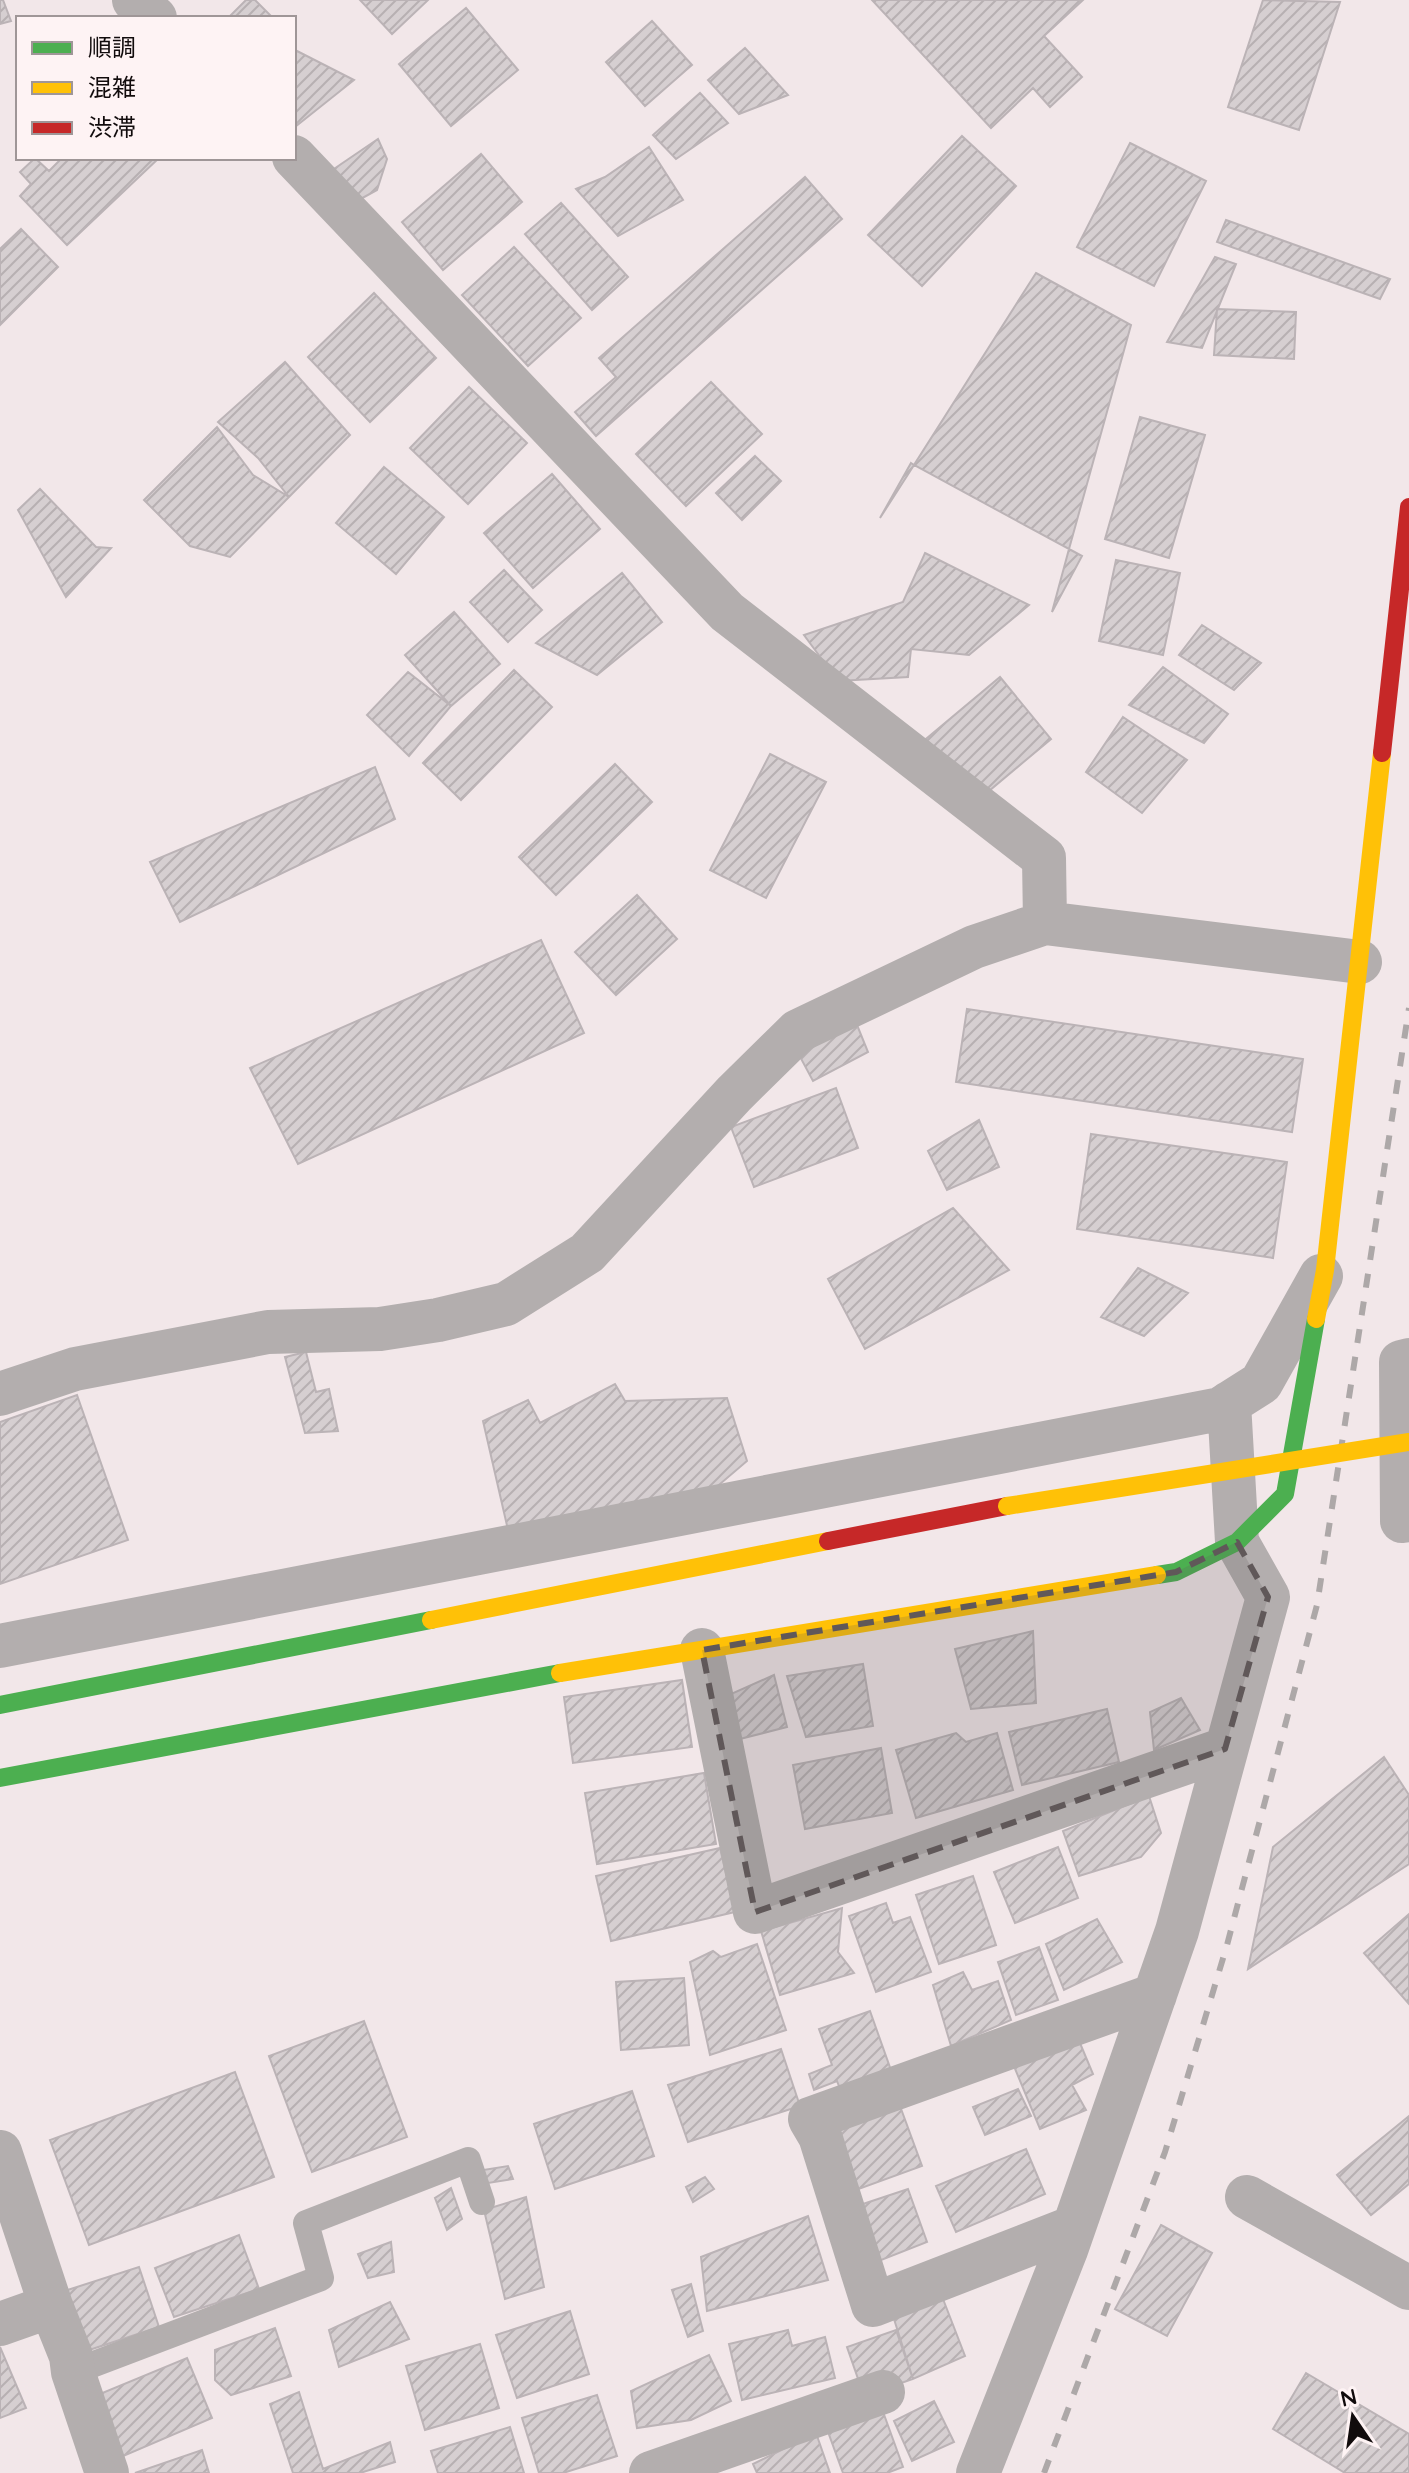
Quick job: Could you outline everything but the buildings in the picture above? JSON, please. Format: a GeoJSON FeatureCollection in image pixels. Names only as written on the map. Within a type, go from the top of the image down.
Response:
{"type":"FeatureCollection","features":[{"type":"Feature","properties":{"kind":"street"},"geometry":{"type":"LineString","coordinates":[[134,0],[153,16]]}},
{"type":"Feature","properties":{"kind":"street"},"geometry":{"type":"LineString","coordinates":[[296,159],[727,612],[1044,858],[1045,923]]}},
{"type":"Feature","properties":{"kind":"street"},"geometry":{"type":"LineString","coordinates":[[0,1778],[561,1673],[1176,1572],[1237,1542],[1285,1494],[1325,1270],[1409,507]]}},
{"type":"Feature","properties":{"kind":"street"},"geometry":{"type":"LineString","coordinates":[[0,1394],[75,1369],[268,1332],[380,1329],[438,1320],[506,1304],[587,1253],[734,1094],[798,1031],[974,947],[1045,923],[1360,962]]}},
{"type":"Feature","properties":{"kind":"street"},"geometry":{"type":"LineString","coordinates":[[0,1646],[1220,1409],[1261,1383],[1325,1270]]}},
{"type":"Feature","properties":{"kind":"street"},"geometry":{"type":"LineString","coordinates":[[1409,1360],[1401,1362],[1402,1521],[1409,1520]]}},
{"type":"Feature","properties":{"kind":"street"},"geometry":{"type":"LineString","coordinates":[[978,2473],[996,2434],[1074,2227],[1177,1931],[1268,1597],[1237,1542],[1229,1403]]}},
{"type":"Feature","properties":{"kind":"street"},"geometry":{"type":"LineString","coordinates":[[0,1705],[1007,1506],[1409,1442]]}},
{"type":"Feature","properties":{"kind":"street"},"geometry":{"type":"LineString","coordinates":[[702,1650],[755,1912],[1225,1749]]}},
{"type":"Feature","properties":{"kind":"street"},"geometry":{"type":"LineString","coordinates":[[1074,2227],[873,2305],[820,2136],[810,2119],[1155,1995]]}},
{"type":"Feature","properties":{"kind":"street"},"geometry":{"type":"LineString","coordinates":[[0,2152],[51,2306],[71,2356],[73,2372],[107,2473]]}},
{"type":"Feature","properties":{"kind":"street"},"geometry":{"type":"LineString","coordinates":[[1247,2197],[1409,2288]]}},
{"type":"Feature","properties":{"kind":"street"},"geometry":{"type":"LineString","coordinates":[[0,2324],[51,2306]]}},
{"type":"Feature","properties":{"kind":"street"},"geometry":{"type":"LineString","coordinates":[[651,2473],[883,2392]]}},
{"type":"Feature","properties":{"kind":"lane"},"geometry":{"type":"LineString","coordinates":[[73,2372],[321,2278],[306,2223],[468,2160],[482,2202]]}},
{"type":"Feature","properties":{"kind":"highlighted area"},"geometry":{"type":"Polygon","coordinates":[[[1237,1542],[1268,1597],[1225,1749],[755,1912],[702,1650],[1176,1572],[1237,1542]]]}},
{"type":"Feature","properties":{"kind":"railway"},"geometry":{"type":"LineString","coordinates":[[1044,2473],[1165,2152],[1227,1945],[1317,1605],[1409,1008]]}},
{"type":"Feature","properties":{"kind":"traffic: fast"},"geometry":{"type":"LineString","coordinates":[[1157,1575],[1176,1572],[1237,1542],[1285,1494],[1316,1319]]}},
{"type":"Feature","properties":{"kind":"traffic: fast"},"geometry":{"type":"LineString","coordinates":[[0,1705],[431,1620]]}},
{"type":"Feature","properties":{"kind":"traffic: fast"},"geometry":{"type":"LineString","coordinates":[[0,1778],[560,1673]]}},
{"type":"Feature","properties":{"kind":"traffic: slow"},"geometry":{"type":"LineString","coordinates":[[1316,1319],[1325,1270],[1382,753]]}},
{"type":"Feature","properties":{"kind":"traffic: slow"},"geometry":{"type":"LineString","coordinates":[[1007,1506],[1409,1442]]}},
{"type":"Feature","properties":{"kind":"traffic: slow"},"geometry":{"type":"LineString","coordinates":[[431,1620],[828,1541]]}},
{"type":"Feature","properties":{"kind":"traffic: slow"},"geometry":{"type":"LineString","coordinates":[[560,1673],[1157,1575]]}},
{"type":"Feature","properties":{"kind":"traffic: jam"},"geometry":{"type":"LineString","coordinates":[[1382,753],[1409,507]]}},
{"type":"Feature","properties":{"kind":"traffic: jam"},"geometry":{"type":"LineString","coordinates":[[828,1541],[1007,1506]]}}]}
